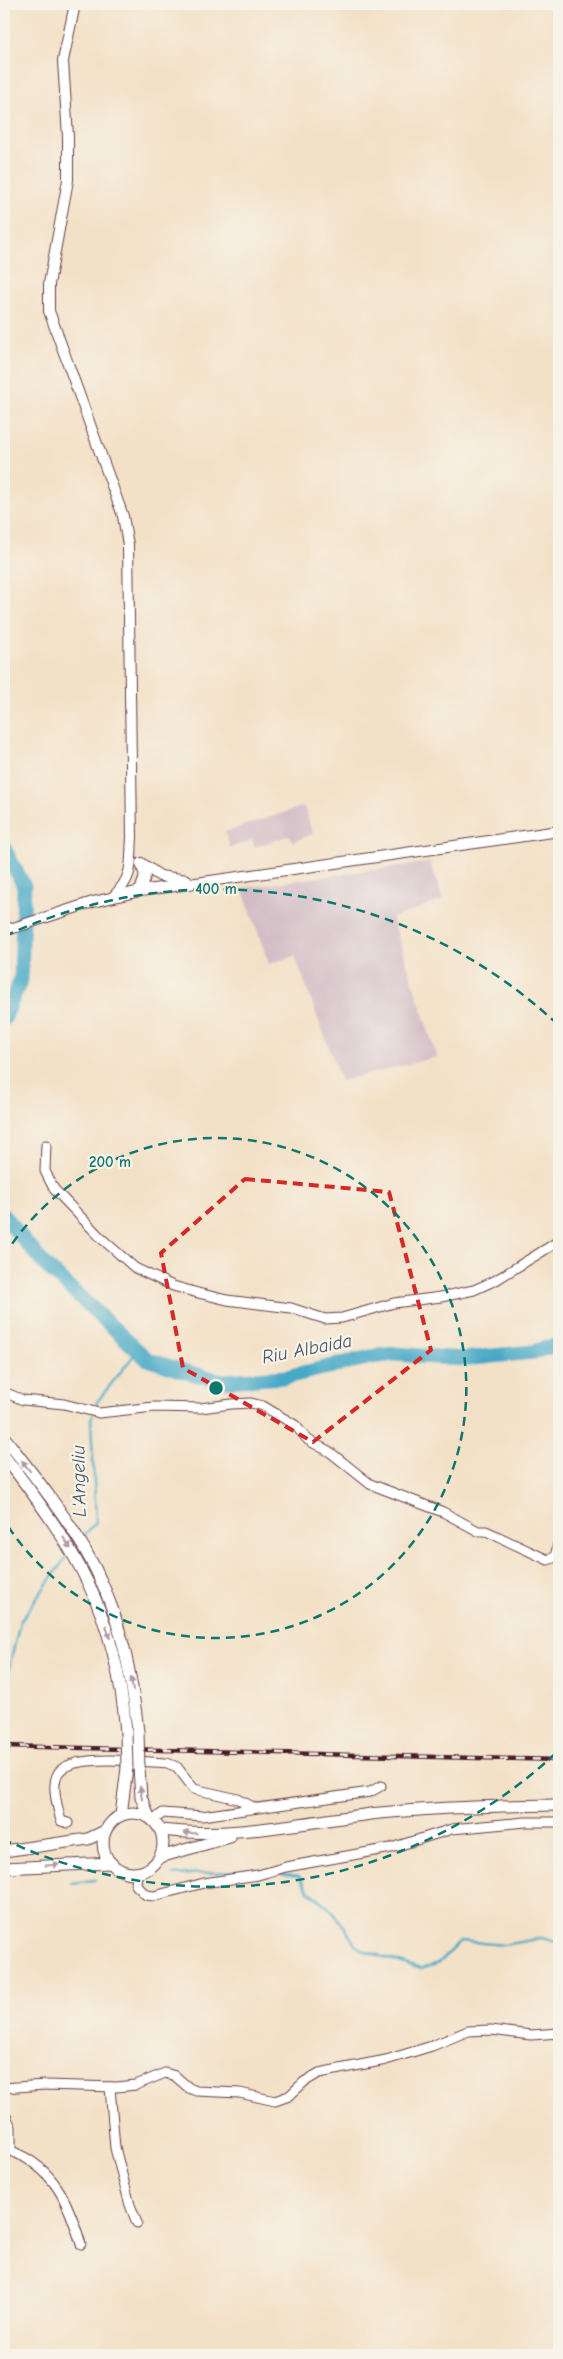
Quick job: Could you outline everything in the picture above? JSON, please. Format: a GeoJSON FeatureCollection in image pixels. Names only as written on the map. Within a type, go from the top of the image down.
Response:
{"type":"FeatureCollection","features":[{"type":"Feature","properties":{"kind":"main road"},"geometry":{"type":"LineString","coordinates":[[4,1438],[47,1494],[85,1549],[99,1576],[119,1626],[128,1659],[138,1732],[141,1797],[151,1818],[161,1830],[163,1848],[160,1857]]}},
{"type":"Feature","properties":{"kind":"main road"},"geometry":{"type":"LineString","coordinates":[[4,1456],[68,1544],[91,1586],[103,1616],[116,1661],[126,1732],[127,1768],[121,1815]]}},
{"type":"Feature","properties":{"kind":"main road"},"geometry":{"type":"LineString","coordinates":[[161,1830],[193,1834],[255,1831],[380,1813],[453,1807],[559,1805]]}},
{"type":"Feature","properties":{"kind":"main road"},"geometry":{"type":"LineString","coordinates":[[111,1863],[103,1848],[105,1831],[114,1819],[121,1815],[140,1813],[151,1818]]}},
{"type":"Feature","properties":{"kind":"main road"},"geometry":{"type":"LineString","coordinates":[[4,1851],[88,1838],[105,1831]]}},
{"type":"Feature","properties":{"kind":"main road"},"geometry":{"type":"LineString","coordinates":[[4,1868],[111,1863],[128,1872],[137,1873],[146,1870],[160,1857],[255,1831]]}},
{"type":"Feature","properties":{"kind":"street"},"geometry":{"type":"LineString","coordinates":[[75,4],[63,61],[68,137],[68,180],[49,284],[49,311],[123,516],[128,545],[132,837],[130,879],[140,891]]}},
{"type":"Feature","properties":{"kind":"street"},"geometry":{"type":"LineString","coordinates":[[4,932],[92,902],[140,891],[559,832]]}},
{"type":"Feature","properties":{"kind":"street"},"geometry":{"type":"LineString","coordinates":[[132,837],[145,876],[140,891]]}},
{"type":"Feature","properties":{"kind":"street"},"geometry":{"type":"LineString","coordinates":[[141,863],[160,876],[205,881]]}},
{"type":"Feature","properties":{"kind":"street"},"geometry":{"type":"LineString","coordinates":[[114,896],[126,883],[130,875]]}},
{"type":"Feature","properties":{"kind":"street"},"geometry":{"type":"LineString","coordinates":[[46,1145],[45,1171],[54,1189],[101,1238],[135,1268],[173,1286],[198,1294],[226,1300],[291,1308],[325,1319],[342,1318],[388,1304],[474,1290],[496,1280],[559,1241]]}},
{"type":"Feature","properties":{"kind":"street"},"geometry":{"type":"LineString","coordinates":[[4,1392],[23,1400],[64,1404],[99,1412],[154,1407],[201,1408],[251,1403],[264,1406],[295,1425],[308,1440],[330,1452],[370,1484],[443,1512],[478,1531],[486,1531],[548,1560],[555,1557],[559,1540]]}},
{"type":"Feature","properties":{"kind":"street"},"geometry":{"type":"LineString","coordinates":[[68,1823],[61,1821],[56,1780],[59,1771],[67,1765],[81,1761],[167,1763],[177,1767],[194,1789],[238,1799],[255,1808]]}},
{"type":"Feature","properties":{"kind":"street"},"geometry":{"type":"LineString","coordinates":[[151,1818],[164,1813],[202,1816],[370,1792],[381,1786]]}},
{"type":"Feature","properties":{"kind":"street"},"geometry":{"type":"LineString","coordinates":[[137,1873],[136,1885],[146,1895],[154,1896],[204,1883],[258,1875],[286,1867],[391,1848],[452,1829],[525,1822],[559,1822]]}},
{"type":"Feature","properties":{"kind":"street"},"geometry":{"type":"LineString","coordinates":[[4,2088],[44,2085],[110,2087],[136,2085],[157,2076],[171,2074],[196,2091],[240,2093],[275,2100],[289,2096],[304,2082],[319,2073],[386,2060],[432,2046],[468,2031],[491,2030],[531,2035],[559,2033]]}},
{"type":"Feature","properties":{"kind":"street"},"geometry":{"type":"LineString","coordinates":[[110,2087],[115,2148],[130,2205],[137,2223]]}},
{"type":"Feature","properties":{"kind":"street"},"geometry":{"type":"LineString","coordinates":[[4,2112],[11,2127],[10,2151],[31,2160],[49,2176],[63,2195],[81,2244]]}},
{"type":"Feature","properties":{"kind":"highlighted area"},"geometry":{"type":"Polygon","coordinates":[[[245,1179],[389,1192],[431,1350],[313,1442],[183,1368],[161,1253],[245,1179]]]}},
{"type":"Feature","properties":{"kind":"shaded area"},"geometry":{"type":"Polygon","coordinates":[[[304,806],[313,834],[292,842],[290,835],[255,847],[252,840],[230,848],[225,832],[304,806]]]}},
{"type":"Feature","properties":{"kind":"shaded area"},"geometry":{"type":"Polygon","coordinates":[[[430,862],[443,900],[392,918],[437,1057],[341,1081],[295,956],[269,964],[242,888],[430,862]]]}},
{"type":"Feature","properties":{"kind":"water"},"geometry":{"type":"Polygon","coordinates":[[[4,1072],[9,1115],[4,1129],[4,1072]]]}},
{"type":"Feature","properties":{"kind":"waterway","name":"Riu Albaida"},"geometry":{"type":"LineString","coordinates":[[4,848],[24,886],[21,979],[4,1019]]}},
{"type":"Feature","properties":{"kind":"waterway","name":"Riu Albaida"},"geometry":{"type":"LineString","coordinates":[[4,1216],[44,1264],[147,1359],[222,1381],[286,1377],[371,1357],[395,1354],[463,1359],[533,1352],[559,1344]]}},
{"type":"Feature","properties":{"kind":"waterway","name":"L'Angeliu"},"geometry":{"type":"LineString","coordinates":[[95,1409],[97,1402],[138,1350]]}},
{"type":"Feature","properties":{"kind":"waterway","name":"L'Angeliu"},"geometry":{"type":"LineString","coordinates":[[82,1538],[96,1522],[91,1419],[93,1414]]}},
{"type":"Feature","properties":{"kind":"waterway","name":"L'Angeliu"},"geometry":{"type":"LineString","coordinates":[[4,1689],[20,1622],[69,1553]]}},
{"type":"Feature","properties":{"kind":"waterway"},"geometry":{"type":"LineString","coordinates":[[173,1875],[256,1870]]}},
{"type":"Feature","properties":{"kind":"waterway"},"geometry":{"type":"LineString","coordinates":[[279,1873],[299,1876],[309,1891],[327,1906],[345,1927],[355,1945],[362,1950],[421,1969],[439,1963],[461,1941],[504,1945],[542,1938],[559,1943]]}},
{"type":"Feature","properties":{"kind":"waterway"},"geometry":{"type":"LineString","coordinates":[[71,1883],[95,1880]]}},
{"type":"Feature","properties":{"kind":"railway"},"geometry":{"type":"LineString","coordinates":[[4,1746],[559,1760]]}}]}
